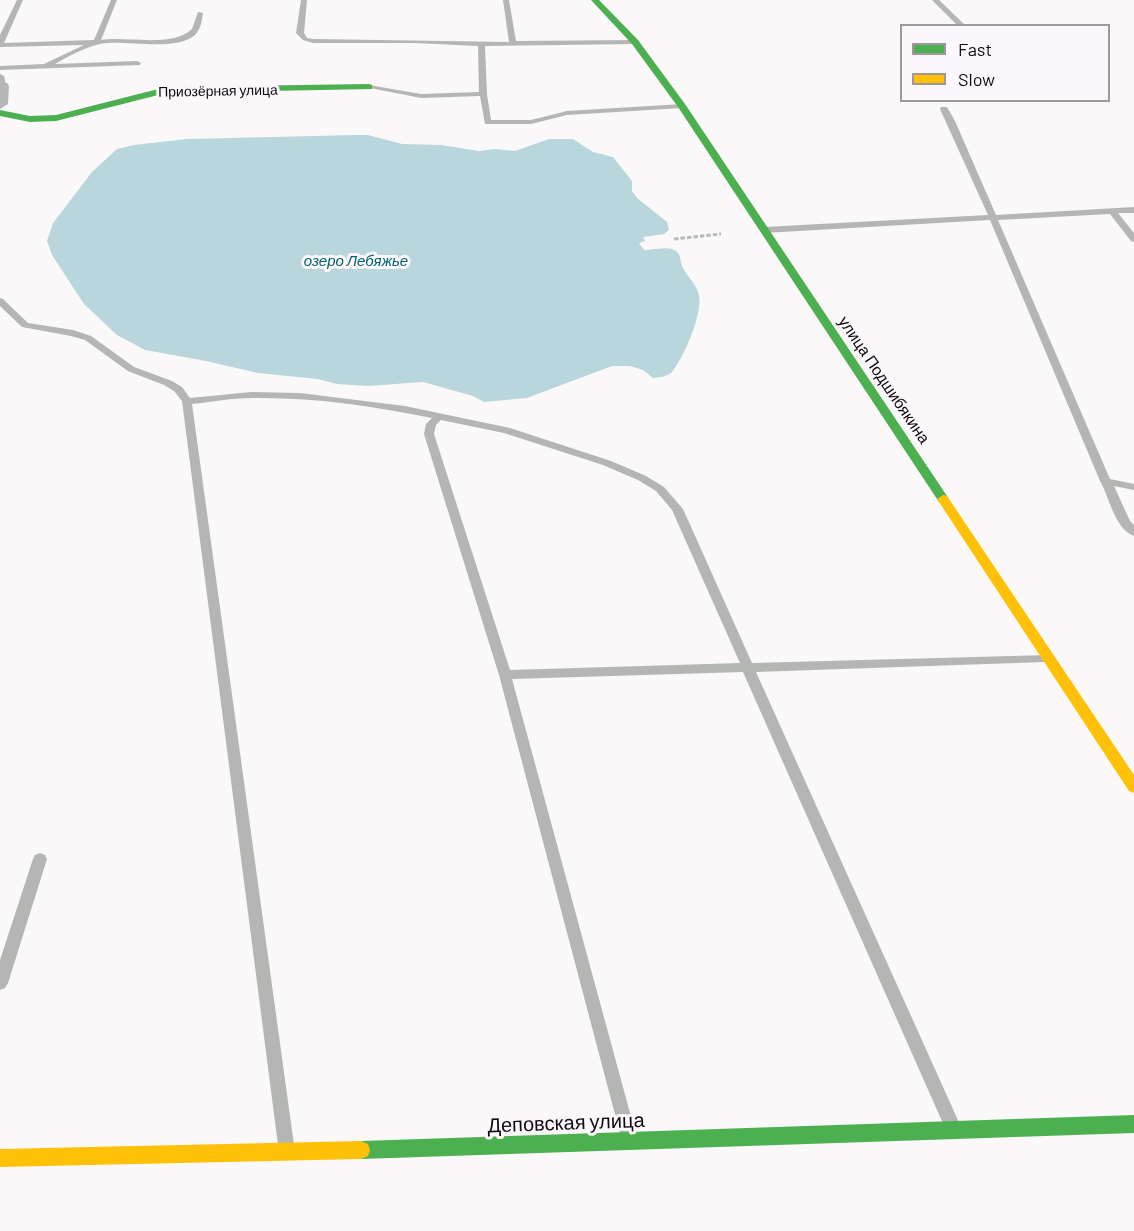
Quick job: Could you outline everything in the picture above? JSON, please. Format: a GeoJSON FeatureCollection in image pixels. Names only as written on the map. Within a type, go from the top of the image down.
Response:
{"type":"FeatureCollection","features":[{"type":"Feature","properties":{"kind":"main road","name":"улица Подшибякина"},"geometry":{"type":"LineString","coordinates":[[595,0],[635,42],[682,106],[1134,787]]}},
{"type":"Feature","properties":{"kind":"main road","name":"Приозёрная улица"},"geometry":{"type":"LineString","coordinates":[[0,113],[30,119],[56,118],[166,90],[369,87]]}},
{"type":"Feature","properties":{"kind":"main road","name":"Деповская улица"},"geometry":{"type":"LineString","coordinates":[[0,1158],[287,1153],[1134,1124]]}},
{"type":"Feature","properties":{"kind":"street"},"geometry":{"type":"LineString","coordinates":[[0,105],[1,81]]}},
{"type":"Feature","properties":{"kind":"lane"},"geometry":{"type":"LineString","coordinates":[[20,0],[0,44],[186,37],[196,29],[200,13]]}},
{"type":"Feature","properties":{"kind":"lane"},"geometry":{"type":"LineString","coordinates":[[46,66],[69,52],[97,42],[114,0]]}},
{"type":"Feature","properties":{"kind":"lane"},"geometry":{"type":"LineString","coordinates":[[304,0],[300,33],[305,39],[313,41],[414,41],[481,44],[635,42]]}},
{"type":"Feature","properties":{"kind":"lane"},"geometry":{"type":"LineString","coordinates":[[506,0],[513,44]]}},
{"type":"Feature","properties":{"kind":"lane"},"geometry":{"type":"LineString","coordinates":[[935,0],[961,24]]}},
{"type":"Feature","properties":{"kind":"lane"},"geometry":{"type":"LineString","coordinates":[[481,44],[486,119],[493,123],[543,121],[567,113],[682,106]]}},
{"type":"Feature","properties":{"kind":"lane"},"geometry":{"type":"LineString","coordinates":[[0,68],[137,63]]}},
{"type":"Feature","properties":{"kind":"lane"},"geometry":{"type":"LineString","coordinates":[[369,87],[421,96],[483,94]]}},
{"type":"Feature","properties":{"kind":"lane"},"geometry":{"type":"LineString","coordinates":[[944,109],[994,217],[1085,437],[1125,523],[1134,532]]}},
{"type":"Feature","properties":{"kind":"lane"},"geometry":{"type":"LineString","coordinates":[[764,230],[1134,210]]}},
{"type":"Feature","properties":{"kind":"lane"},"geometry":{"type":"LineString","coordinates":[[1112,211],[1134,239]]}},
{"type":"Feature","properties":{"kind":"lane"},"geometry":{"type":"LineString","coordinates":[[0,301],[26,325],[73,333],[88,338],[131,369],[178,389],[188,401],[287,1153]]}},
{"type":"Feature","properties":{"kind":"lane"},"geometry":{"type":"LineString","coordinates":[[188,401],[274,394],[405,409],[523,435],[607,463],[642,478],[660,489],[676,509],[954,1130]]}},
{"type":"Feature","properties":{"kind":"lane"},"geometry":{"type":"LineString","coordinates":[[438,417],[432,424],[429,434],[505,675],[629,1140]]}},
{"type":"Feature","properties":{"kind":"lane"},"geometry":{"type":"LineString","coordinates":[[1105,481],[1134,487]]}},
{"type":"Feature","properties":{"kind":"lane"},"geometry":{"type":"LineString","coordinates":[[505,675],[1049,658]]}},
{"type":"Feature","properties":{"kind":"lane"},"geometry":{"type":"LineString","coordinates":[[0,983],[40,859]]}},
{"type":"Feature","properties":{"kind":"path"},"geometry":{"type":"LineString","coordinates":[[674,239],[722,234]]}},
{"type":"Feature","properties":{"kind":"water","name":"озеро Лебяжье"},"geometry":{"type":"Polygon","coordinates":[[[368,135],[402,144],[441,145],[479,151],[495,149],[515,151],[549,139],[573,139],[593,152],[613,157],[632,181],[632,191],[637,198],[667,222],[669,230],[664,234],[643,237],[645,241],[639,243],[644,250],[666,248],[675,250],[698,292],[699,304],[695,324],[676,367],[669,374],[653,378],[643,370],[630,366],[612,366],[527,398],[484,402],[473,396],[423,382],[368,386],[258,373],[145,350],[117,335],[84,304],[52,255],[47,241],[53,223],[92,172],[117,149],[187,139],[368,135]]]}},
{"type":"Feature","properties":{"kind":"traffic: fast"},"geometry":{"type":"LineString","coordinates":[[595,0],[635,42],[682,106],[943,499]]}},
{"type":"Feature","properties":{"kind":"traffic: fast"},"geometry":{"type":"LineString","coordinates":[[0,113],[30,119],[56,118],[166,90],[369,87]]}},
{"type":"Feature","properties":{"kind":"traffic: fast"},"geometry":{"type":"LineString","coordinates":[[361,1150],[1134,1124]]}},
{"type":"Feature","properties":{"kind":"traffic: slow"},"geometry":{"type":"LineString","coordinates":[[943,499],[1134,787]]}},
{"type":"Feature","properties":{"kind":"traffic: slow"},"geometry":{"type":"LineString","coordinates":[[0,1158],[361,1150]]}}]}
